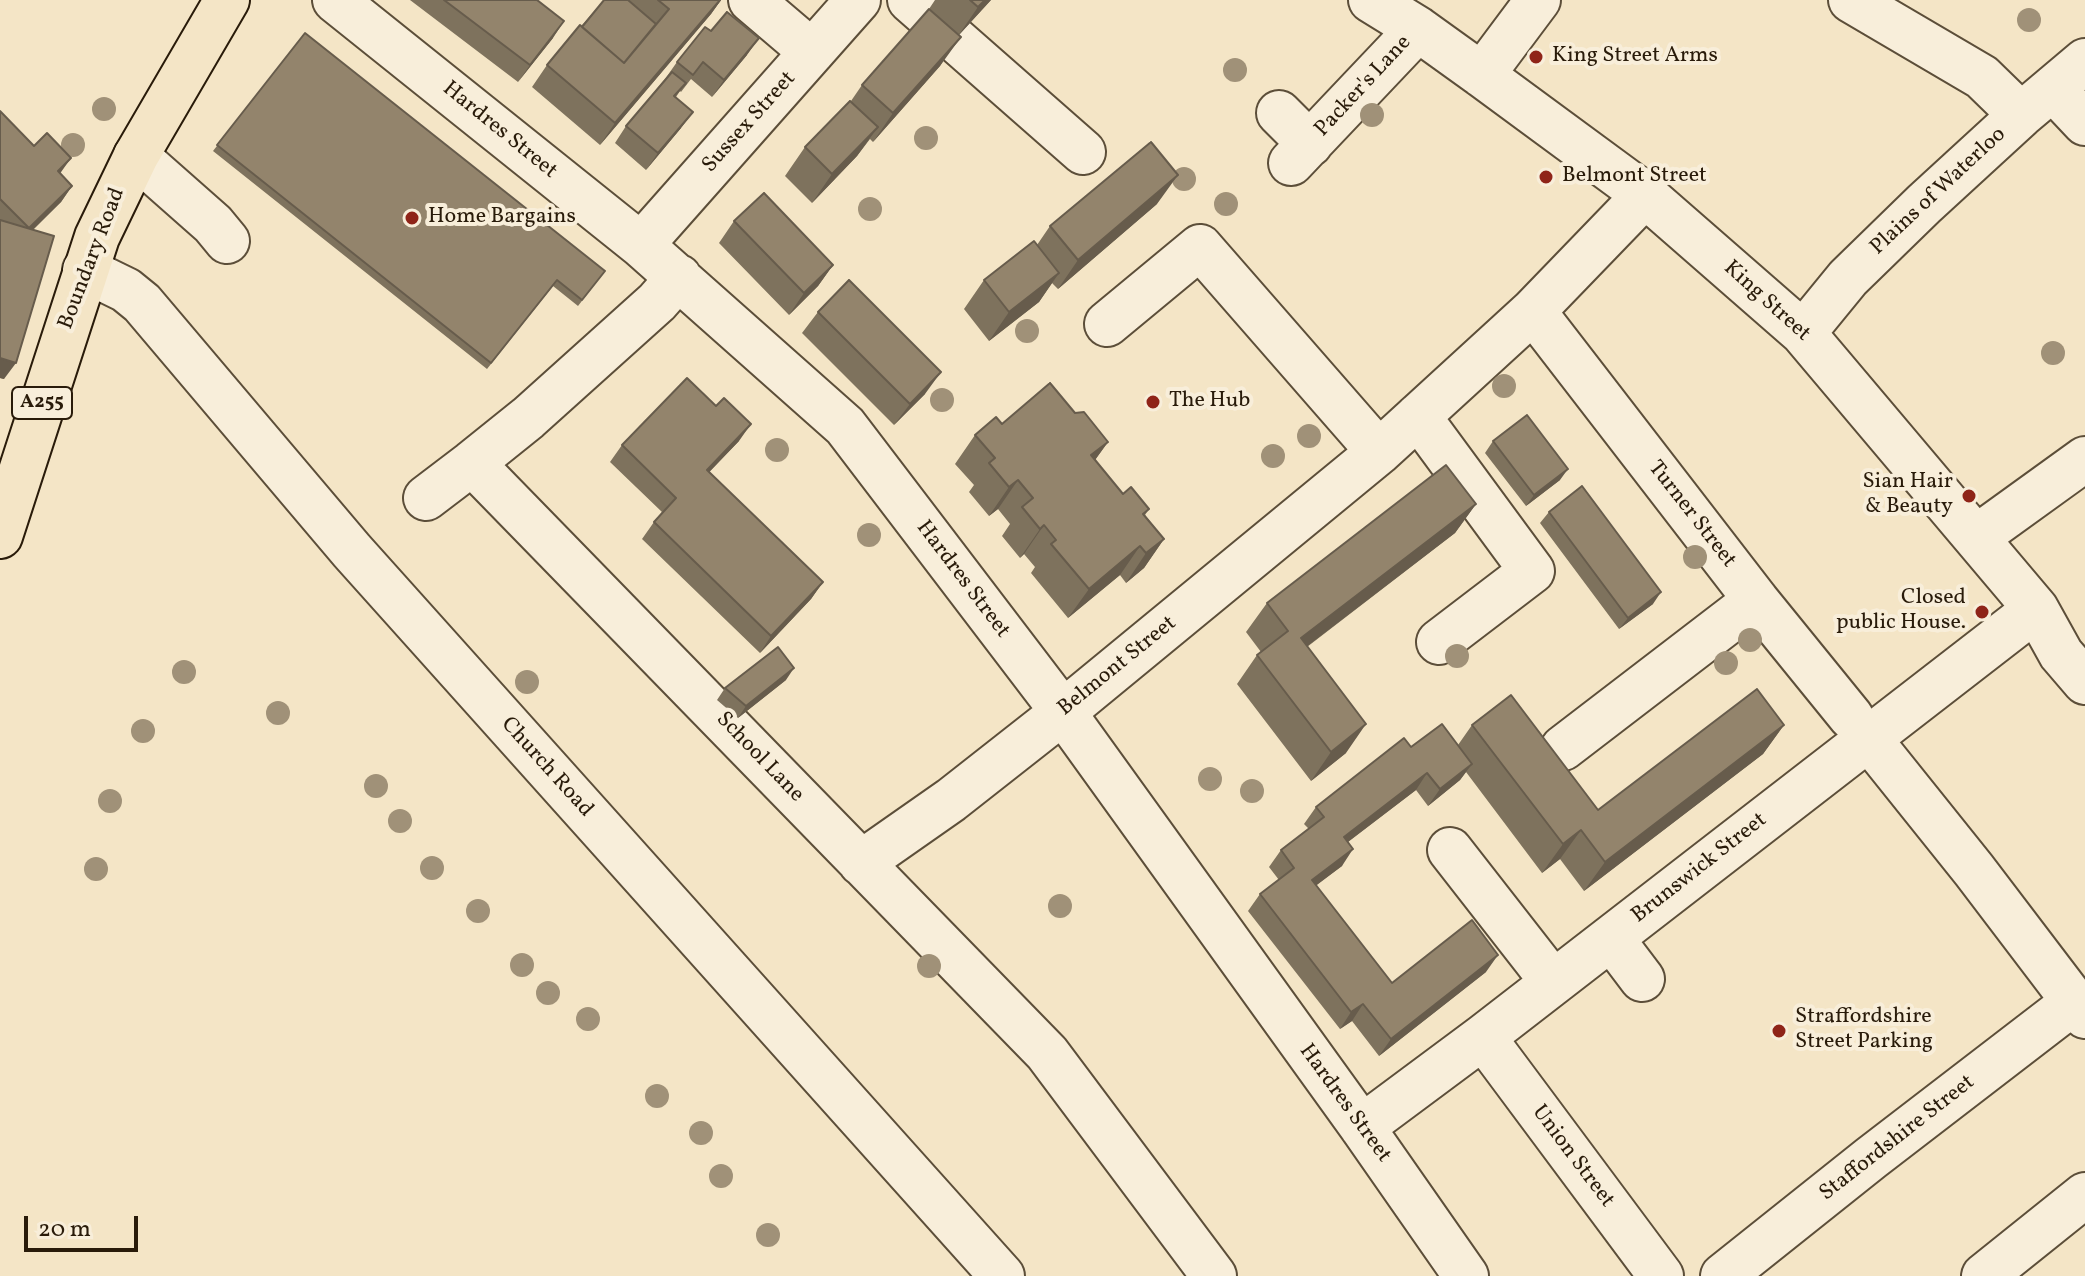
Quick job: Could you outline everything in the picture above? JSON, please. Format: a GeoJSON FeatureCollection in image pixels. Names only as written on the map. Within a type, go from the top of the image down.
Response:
{"type":"FeatureCollection","features":[{"type":"Feature","properties":{"kind":"main road","name":"Boundary Road"},"geometry":{"type":"LineString","coordinates":[[0,536],[85,270],[108,212],[136,156],[227,0]]}},
{"type":"Feature","properties":{"kind":"street","name":"Hardres Street"},"geometry":{"type":"LineString","coordinates":[[335,0],[641,245],[845,426],[1063,712],[1466,1276]]}},
{"type":"Feature","properties":{"kind":"street"},"geometry":{"type":"LineString","coordinates":[[751,0],[812,52]]}},
{"type":"Feature","properties":{"kind":"street","name":"Sussex Street"},"geometry":{"type":"LineString","coordinates":[[641,245],[858,0]]}},
{"type":"Feature","properties":{"kind":"street"},"geometry":{"type":"LineString","coordinates":[[910,0],[1083,152]]}},
{"type":"Feature","properties":{"kind":"street","name":"King Street"},"geometry":{"type":"LineString","coordinates":[[1371,0],[1418,29],[1645,195],[1803,333],[2036,609],[2061,654],[2085,682]]}},
{"type":"Feature","properties":{"kind":"street"},"geometry":{"type":"LineString","coordinates":[[1482,75],[1538,0]]}},
{"type":"Feature","properties":{"kind":"street"},"geometry":{"type":"LineString","coordinates":[[1851,0],[1982,77],[2053,88],[2085,123]]}},
{"type":"Feature","properties":{"kind":"street","name":"Packer's Lane"},"geometry":{"type":"LineString","coordinates":[[1279,113],[1301,154],[1418,29]]}},
{"type":"Feature","properties":{"kind":"street","name":"Plains of Waterloo"},"geometry":{"type":"LineString","coordinates":[[1803,333],[1848,278],[1924,204],[2053,88]]}},
{"type":"Feature","properties":{"kind":"street"},"geometry":{"type":"LineString","coordinates":[[136,156],[213,224],[227,241]]}},
{"type":"Feature","properties":{"kind":"street","name":"Belmont Street"},"geometry":{"type":"LineString","coordinates":[[861,863],[951,800],[1063,712],[1379,452],[1533,311],[1645,195]]}},
{"type":"Feature","properties":{"kind":"street"},"geometry":{"type":"LineString","coordinates":[[1107,324],[1200,247],[1379,452]]}},
{"type":"Feature","properties":{"kind":"street","name":"Church Road"},"geometry":{"type":"LineString","coordinates":[[85,270],[126,290],[142,303],[352,551],[1002,1276]]}},
{"type":"Feature","properties":{"kind":"street"},"geometry":{"type":"LineString","coordinates":[[426,498],[552,397],[657,302],[679,277]]}},
{"type":"Feature","properties":{"kind":"street","name":"Turner Street"},"geometry":{"type":"LineString","coordinates":[[1533,311],[1756,600],[1860,728],[1964,878],[2080,1009]]}},
{"type":"Feature","properties":{"kind":"street"},"geometry":{"type":"LineString","coordinates":[[1418,416],[1532,571],[1439,642]]}},
{"type":"Feature","properties":{"kind":"street"},"geometry":{"type":"LineString","coordinates":[[1977,537],[2085,459]]}},
{"type":"Feature","properties":{"kind":"street","name":"School Lane"},"geometry":{"type":"LineString","coordinates":[[472,463],[1047,1053],[1214,1276]]}},
{"type":"Feature","properties":{"kind":"street"},"geometry":{"type":"LineString","coordinates":[[1563,748],[1756,600]]}},
{"type":"Feature","properties":{"kind":"street","name":"Brunswick Street"},"geometry":{"type":"LineString","coordinates":[[1362,1127],[1611,938],[1860,728],[2036,609]]}},
{"type":"Feature","properties":{"kind":"street"},"geometry":{"type":"LineString","coordinates":[[1450,850],[1553,982]]}},
{"type":"Feature","properties":{"kind":"street"},"geometry":{"type":"LineString","coordinates":[[1611,938],[1642,979]]}},
{"type":"Feature","properties":{"kind":"street","name":"Staffordshire Street"},"geometry":{"type":"LineString","coordinates":[[1734,1266],[1879,1170],[2080,1009]]}},
{"type":"Feature","properties":{"kind":"street","name":"Union Street"},"geometry":{"type":"LineString","coordinates":[[1483,1037],[1661,1276]]}},
{"type":"Feature","properties":{"kind":"street"},"geometry":{"type":"LineString","coordinates":[[1984,1276],[2085,1195]]}},
{"type":"Feature","properties":{"kind":"building"},"geometry":{"type":"Polygon","coordinates":[[[444,0],[537,0],[564,21],[530,65],[444,0]]]}},
{"type":"Feature","properties":{"kind":"building"},"geometry":{"type":"Polygon","coordinates":[[[604,0],[628,0],[656,24],[624,63],[582,27],[604,0]]]}},
{"type":"Feature","properties":{"kind":"building"},"geometry":{"type":"Polygon","coordinates":[[[658,0],[720,0],[615,123],[547,65],[580,25],[624,63],[669,9],[658,0]]]}},
{"type":"Feature","properties":{"kind":"building"},"geometry":{"type":"Polygon","coordinates":[[[970,0],[985,0],[978,7],[970,0]]]}},
{"type":"Feature","properties":{"kind":"building"},"geometry":{"type":"Polygon","coordinates":[[[929,9],[961,37],[893,113],[862,85],[929,9]]]}},
{"type":"Feature","properties":{"kind":"building"},"geometry":{"type":"Polygon","coordinates":[[[727,12],[759,38],[724,80],[703,62],[693,75],[677,62],[705,27],[711,31],[727,12]]]}},
{"type":"Feature","properties":{"kind":"building","name":"Home Bargains"},"geometry":{"type":"Polygon","coordinates":[[[305,33],[605,271],[582,300],[557,280],[491,363],[217,145],[305,33]]]}},
{"type":"Feature","properties":{"kind":"building"},"geometry":{"type":"Polygon","coordinates":[[[672,72],[686,83],[674,96],[693,112],[658,153],[626,126],[672,72]]]}},
{"type":"Feature","properties":{"kind":"building"},"geometry":{"type":"Polygon","coordinates":[[[850,101],[878,127],[832,174],[805,147],[850,101]]]}},
{"type":"Feature","properties":{"kind":"building"},"geometry":{"type":"Polygon","coordinates":[[[0,111],[34,146],[47,133],[71,158],[58,171],[72,186],[29,228],[0,199],[0,111]]]}},
{"type":"Feature","properties":{"kind":"building"},"geometry":{"type":"Polygon","coordinates":[[[1151,142],[1178,175],[1078,260],[1050,226],[1151,142]]]}},
{"type":"Feature","properties":{"kind":"building"},"geometry":{"type":"Polygon","coordinates":[[[764,193],[833,265],[804,293],[734,221],[764,193]]]}},
{"type":"Feature","properties":{"kind":"building"},"geometry":{"type":"Polygon","coordinates":[[[0,220],[54,236],[16,363],[0,358],[0,220]]]}},
{"type":"Feature","properties":{"kind":"building"},"geometry":{"type":"Polygon","coordinates":[[[1034,241],[1059,273],[1009,312],[984,280],[1034,241]]]}},
{"type":"Feature","properties":{"kind":"building"},"geometry":{"type":"Polygon","coordinates":[[[849,280],[941,372],[910,404],[818,312],[849,280]]]}},
{"type":"Feature","properties":{"kind":"building"},"geometry":{"type":"Polygon","coordinates":[[[687,378],[716,406],[724,398],[751,424],[707,470],[823,582],[771,636],[654,522],[676,498],[622,445],[687,378]]]}},
{"type":"Feature","properties":{"kind":"building"},"geometry":{"type":"Polygon","coordinates":[[[1050,383],[1075,413],[1084,412],[1108,442],[1091,455],[1123,494],[1131,487],[1149,509],[1143,514],[1164,539],[1146,553],[1140,546],[1089,589],[1051,544],[1056,540],[1044,525],[1040,529],[1022,507],[1033,498],[1018,480],[1009,487],[989,463],[995,458],[975,435],[996,417],[1002,424],[1050,383]]]}},
{"type":"Feature","properties":{"kind":"building"},"geometry":{"type":"Polygon","coordinates":[[[1527,415],[1568,469],[1534,495],[1493,441],[1527,415]]]}},
{"type":"Feature","properties":{"kind":"building"},"geometry":{"type":"Polygon","coordinates":[[[1446,465],[1476,504],[1301,638],[1366,724],[1331,752],[1257,655],[1288,631],[1267,603],[1446,465]]]}},
{"type":"Feature","properties":{"kind":"building"},"geometry":{"type":"Polygon","coordinates":[[[1582,486],[1661,592],[1628,618],[1549,512],[1582,486]]]}},
{"type":"Feature","properties":{"kind":"building"},"geometry":{"type":"Polygon","coordinates":[[[778,647],[794,668],[746,706],[725,688],[778,647]]]}},
{"type":"Feature","properties":{"kind":"building"},"geometry":{"type":"Polygon","coordinates":[[[1757,689],[1784,725],[1605,862],[1581,830],[1563,844],[1472,725],[1511,695],[1598,810],[1757,689]]]}},
{"type":"Feature","properties":{"kind":"building"},"geometry":{"type":"Polygon","coordinates":[[[1442,724],[1472,764],[1440,789],[1427,773],[1344,837],[1353,849],[1312,880],[1392,983],[1472,920],[1498,955],[1391,1039],[1363,1004],[1351,1012],[1260,894],[1294,868],[1281,850],[1324,817],[1316,807],[1404,738],[1411,747],[1442,724]]]}},
{"type":"Feature","properties":{"kind":"place","name":"King Street Arms"},"geometry":{"type":"Point","coordinates":[1536,57]}},
{"type":"Feature","properties":{"kind":"place","name":"Belmont Street"},"geometry":{"type":"Point","coordinates":[1546,177]}},
{"type":"Feature","properties":{"kind":"place","name":"Home Bargains"},"geometry":{"type":"Point","coordinates":[412,218]}},
{"type":"Feature","properties":{"kind":"place","name":"The Hub"},"geometry":{"type":"Point","coordinates":[1153,402]}},
{"type":"Feature","properties":{"kind":"place","name":"Sian Hair & Beauty"},"geometry":{"type":"Point","coordinates":[1969,496]}},
{"type":"Feature","properties":{"kind":"place","name":"Closed public House."},"geometry":{"type":"Point","coordinates":[1982,612]}},
{"type":"Feature","properties":{"kind":"place","name":"Straffordshire Street Parking"},"geometry":{"type":"Point","coordinates":[1779,1031]}}]}
